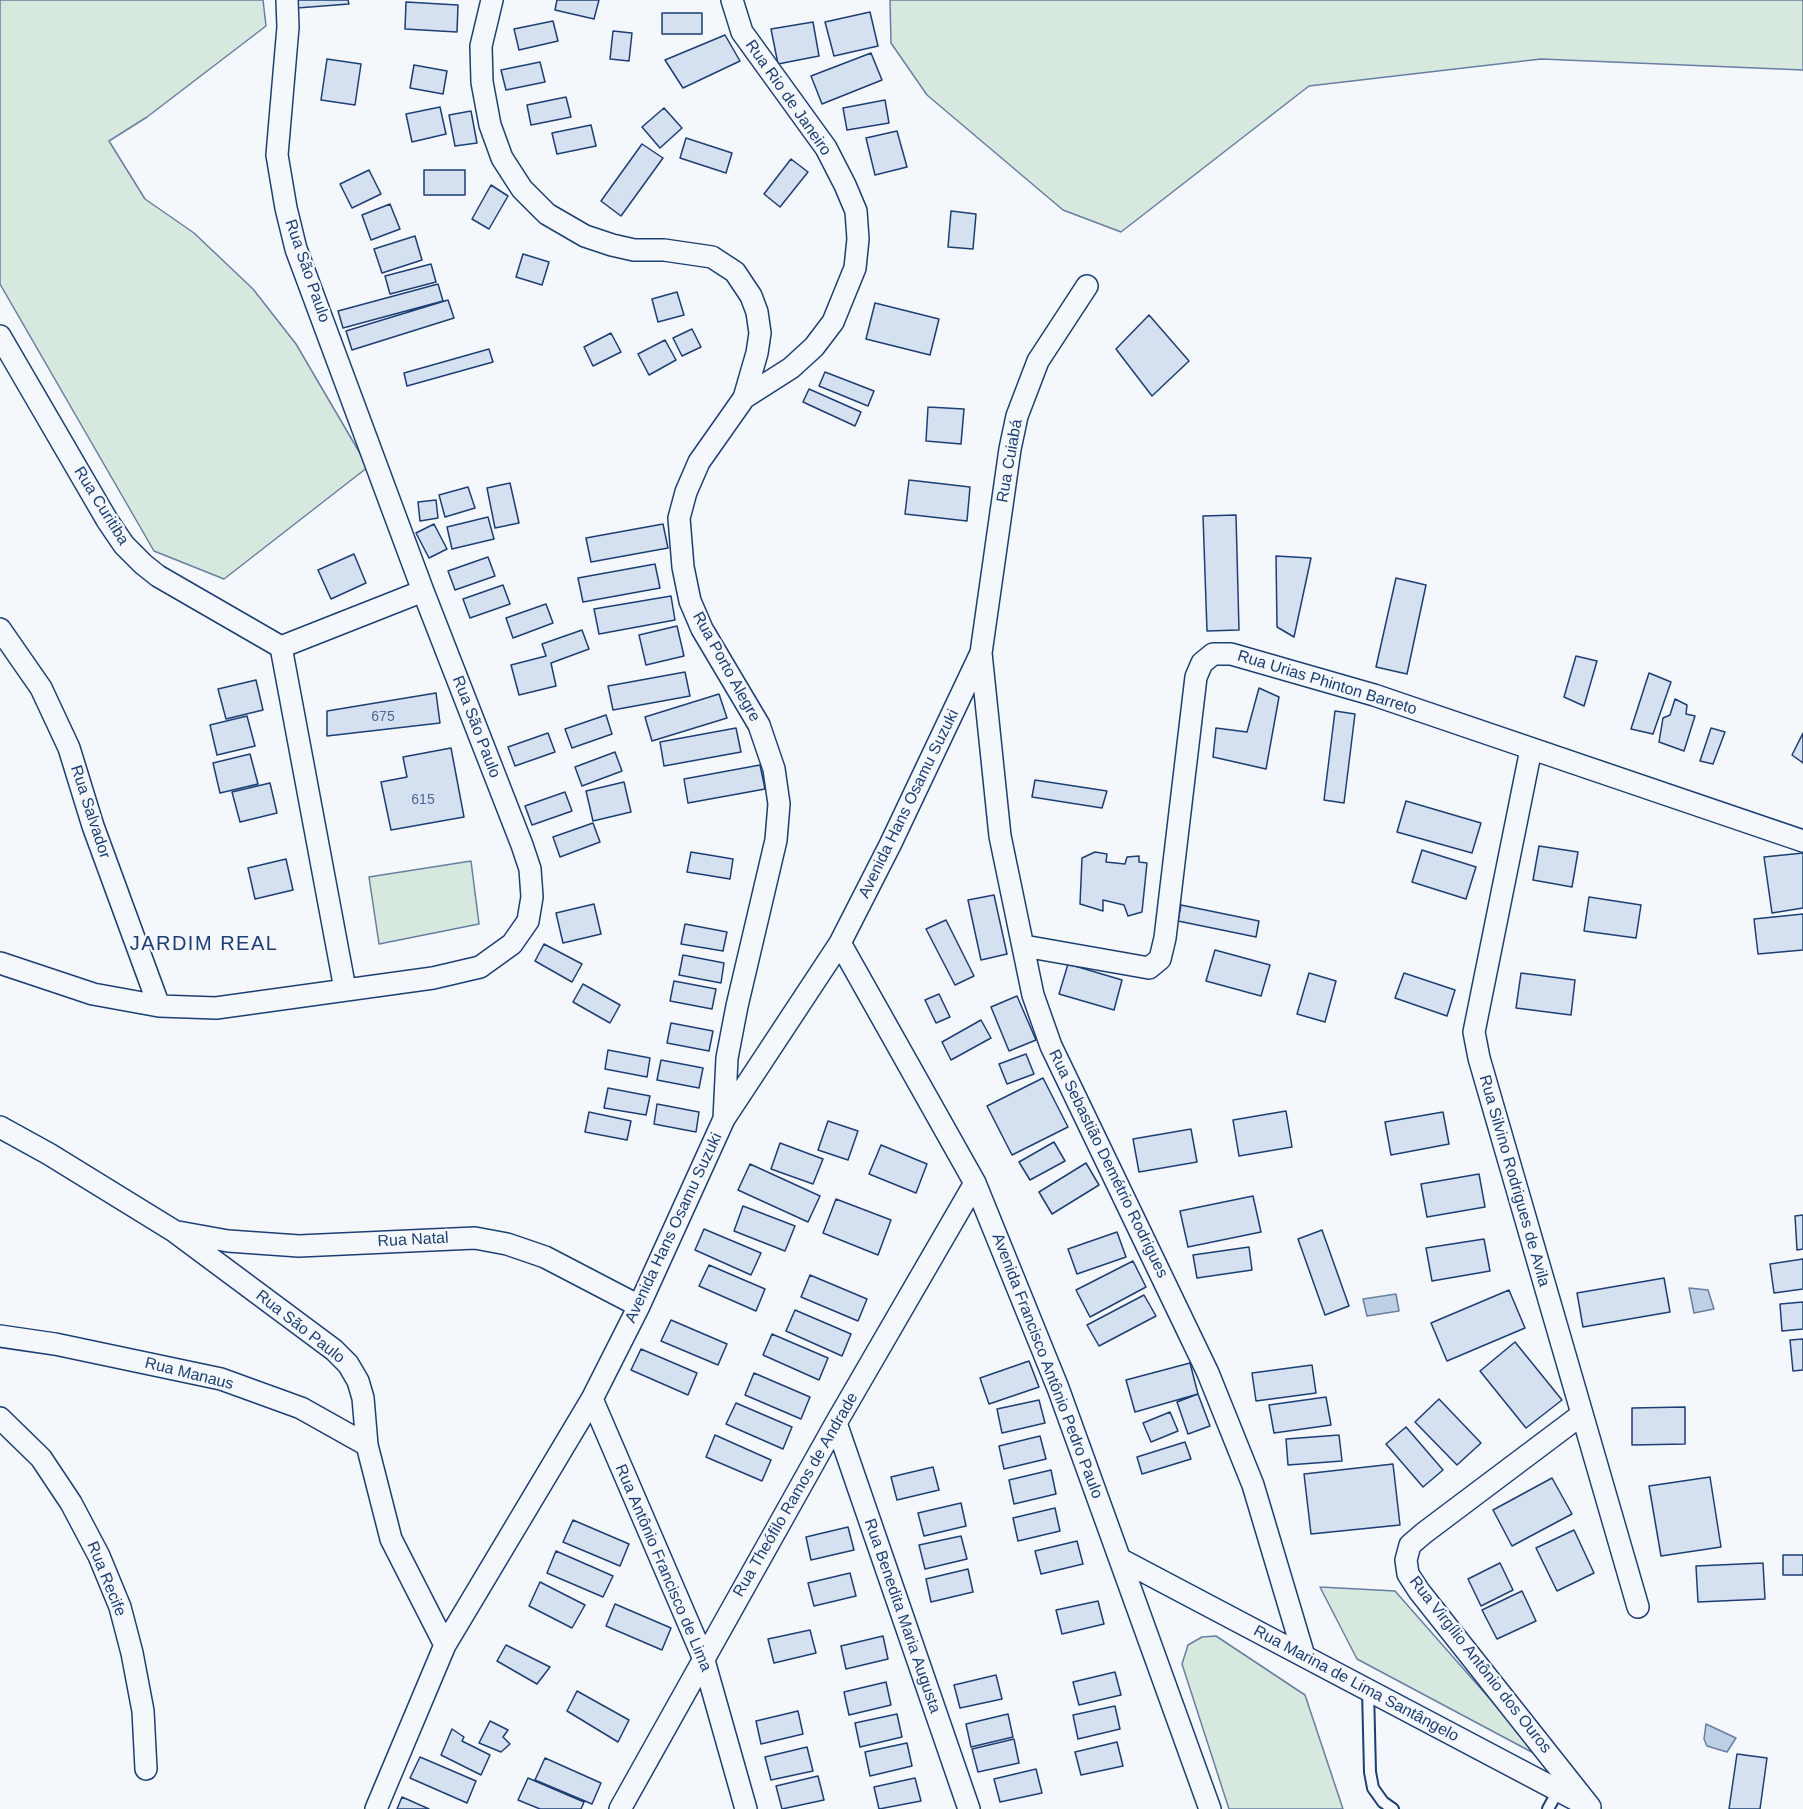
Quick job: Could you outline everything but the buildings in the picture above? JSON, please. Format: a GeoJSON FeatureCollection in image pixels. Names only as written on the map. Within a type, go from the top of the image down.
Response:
{"type":"FeatureCollection","features":[{"type":"Feature","properties":{"kind":"street","name":"Rua São Paulo"},"geometry":{"type":"LineString","coordinates":[[0,963],[93,994],[159,1006],[216,1008],[433,978],[480,967],[512,944],[528,921],[532,897],[530,869],[423,591],[296,249],[277,155],[288,27],[287,0]]}},
{"type":"Feature","properties":{"kind":"street","name":"Rua Porto Alegre"},"geometry":{"type":"LineString","coordinates":[[492,0],[481,46],[482,82],[490,125],[502,158],[522,189],[548,214],[585,236],[634,250],[664,250],[712,257],[735,272],[751,296],[757,312],[760,333],[757,353],[744,398],[699,462],[686,492],[679,518],[683,567],[690,601],[702,629],[759,724],[774,769],[779,804],[776,840],[727,1058],[724,1119]]}},
{"type":"Feature","properties":{"kind":"street","name":"Rua Rio de Janeiro"},"geometry":{"type":"LineString","coordinates":[[732,0],[742,32],[826,148],[836,166],[856,211],[858,239],[855,268],[833,322],[814,347],[791,368],[744,398]]}},
{"type":"Feature","properties":{"kind":"street","name":"Rua Cuiabá"},"geometry":{"type":"LineString","coordinates":[[981,653],[1010,449],[1017,416],[1038,361],[1087,286]]}},
{"type":"Feature","properties":{"kind":"street","name":"Rua Curitiba"},"geometry":{"type":"LineString","coordinates":[[0,336],[107,520],[124,545],[158,576],[281,647]]}},
{"type":"Feature","properties":{"kind":"street"},"geometry":{"type":"LineString","coordinates":[[345,989],[281,647],[423,591]]}},
{"type":"Feature","properties":{"kind":"street","name":"Rua Salvador"},"geometry":{"type":"LineString","coordinates":[[0,629],[41,688],[69,748],[93,826],[159,1006]]}},
{"type":"Feature","properties":{"kind":"street","name":"Avenida Hans Osamu Suzuki"},"geometry":{"type":"LineString","coordinates":[[376,1809],[445,1645],[591,1399],[639,1306],[724,1119],[840,943],[890,845],[981,653]]}},
{"type":"Feature","properties":{"kind":"street","name":"Rua Sebastião Demétrio Rodrigues"},"geometry":{"type":"LineString","coordinates":[[981,653],[1000,836],[1033,995],[1051,1047],[1208,1373],[1253,1485],[1304,1656]]}},
{"type":"Feature","properties":{"kind":"street","name":"Rua Urias Phinton Barreto"},"geometry":{"type":"LineString","coordinates":[[1024,946],[1149,968],[1160,959],[1165,938],[1196,677],[1202,663],[1213,654],[1232,654],[1363,692],[1803,841]]}},
{"type":"Feature","properties":{"kind":"street","name":"Rua Silvino Rodrigues de Avila"},"geometry":{"type":"LineString","coordinates":[[1530,749],[1474,1032],[1479,1058],[1638,1607]]}},
{"type":"Feature","properties":{"kind":"street","name":"Avenida Francisco Antônio Pedro Paulo"},"geometry":{"type":"LineString","coordinates":[[840,943],[975,1183],[1058,1388],[1210,1809]]}},
{"type":"Feature","properties":{"kind":"street","name":"Rua São Paulo"},"geometry":{"type":"LineString","coordinates":[[0,1127],[49,1154],[174,1231],[334,1350],[348,1364],[358,1381],[363,1398],[367,1445],[391,1539],[445,1645]]}},
{"type":"Feature","properties":{"kind":"street","name":"Rua Theófilo Ramos de Andrade"},"geometry":{"type":"LineString","coordinates":[[620,1809],[836,1424],[975,1183]]}},
{"type":"Feature","properties":{"kind":"street","name":"Rua Natal"},"geometry":{"type":"LineString","coordinates":[[174,1231],[228,1241],[299,1246],[475,1238],[507,1244],[544,1257],[639,1306]]}},
{"type":"Feature","properties":{"kind":"street","name":"Rua Manaus"},"geometry":{"type":"LineString","coordinates":[[0,1336],[55,1344],[221,1379],[301,1408],[367,1445]]}},
{"type":"Feature","properties":{"kind":"street","name":"Rua Antônio Francisco de Lima"},"geometry":{"type":"LineString","coordinates":[[591,1399],[704,1657],[746,1809]]}},
{"type":"Feature","properties":{"kind":"street","name":"Rua Virgílio Antônio dos Ouros"},"geometry":{"type":"LineString","coordinates":[[1581,1415],[1424,1533],[1410,1545],[1406,1560],[1408,1574],[1419,1591],[1591,1808]]}},
{"type":"Feature","properties":{"kind":"street","name":"Rua Recife"},"geometry":{"type":"LineString","coordinates":[[0,1419],[41,1458],[71,1503],[99,1556],[120,1607],[132,1653],[144,1711],[146,1769]]}},
{"type":"Feature","properties":{"kind":"street","name":"Rua Benedita Maria Augusta"},"geometry":{"type":"LineString","coordinates":[[836,1424],[969,1809]]}},
{"type":"Feature","properties":{"kind":"street","name":"Rua Marina de Lima Santângelo"},"geometry":{"type":"LineString","coordinates":[[1120,1559],[1368,1690],[1553,1800],[1591,1808]]}},
{"type":"Feature","properties":{"kind":"lane"},"geometry":{"type":"LineString","coordinates":[[1368,1690],[1370,1772],[1373,1788],[1383,1802],[1393,1809]]}},
{"type":"Feature","properties":{"kind":"shaded area"},"geometry":{"type":"Polygon","coordinates":[[[0,0],[263,0],[266,26],[147,117],[109,141],[145,199],[194,233],[253,289],[296,344],[368,467],[224,579],[154,551],[0,284],[0,0]]]}},
{"type":"Feature","properties":{"kind":"shaded area"},"geometry":{"type":"Polygon","coordinates":[[[890,0],[1803,0],[1803,70],[1541,59],[1309,86],[1121,232],[1063,210],[927,95],[891,43],[890,0]]]}},
{"type":"Feature","properties":{"kind":"shaded area"},"geometry":{"type":"Polygon","coordinates":[[[471,861],[479,924],[379,944],[369,877],[471,861]]]}},
{"type":"Feature","properties":{"kind":"shaded area"},"geometry":{"type":"Polygon","coordinates":[[[1320,1587],[1395,1591],[1541,1757],[1357,1659],[1320,1587]]]}},
{"type":"Feature","properties":{"kind":"shaded area"},"geometry":{"type":"Polygon","coordinates":[[[1216,1636],[1305,1695],[1343,1809],[1229,1809],[1182,1664],[1188,1645],[1202,1637],[1216,1636]]]}},
{"type":"Feature","properties":{"kind":"water"},"geometry":{"type":"Polygon","coordinates":[[[1689,1288],[1708,1290],[1714,1309],[1694,1313],[1689,1288]]]}},
{"type":"Feature","properties":{"kind":"water"},"geometry":{"type":"Polygon","coordinates":[[[1396,1294],[1399,1311],[1367,1316],[1363,1299],[1396,1294]]]}},
{"type":"Feature","properties":{"kind":"water"},"geometry":{"type":"Polygon","coordinates":[[[1706,1724],[1736,1738],[1727,1752],[1707,1746],[1704,1739],[1706,1724]]]}},
{"type":"Feature","properties":{"kind":"district","name":"JARDIM REAL"},"geometry":{"type":"Point","coordinates":[204,944]}}]}
